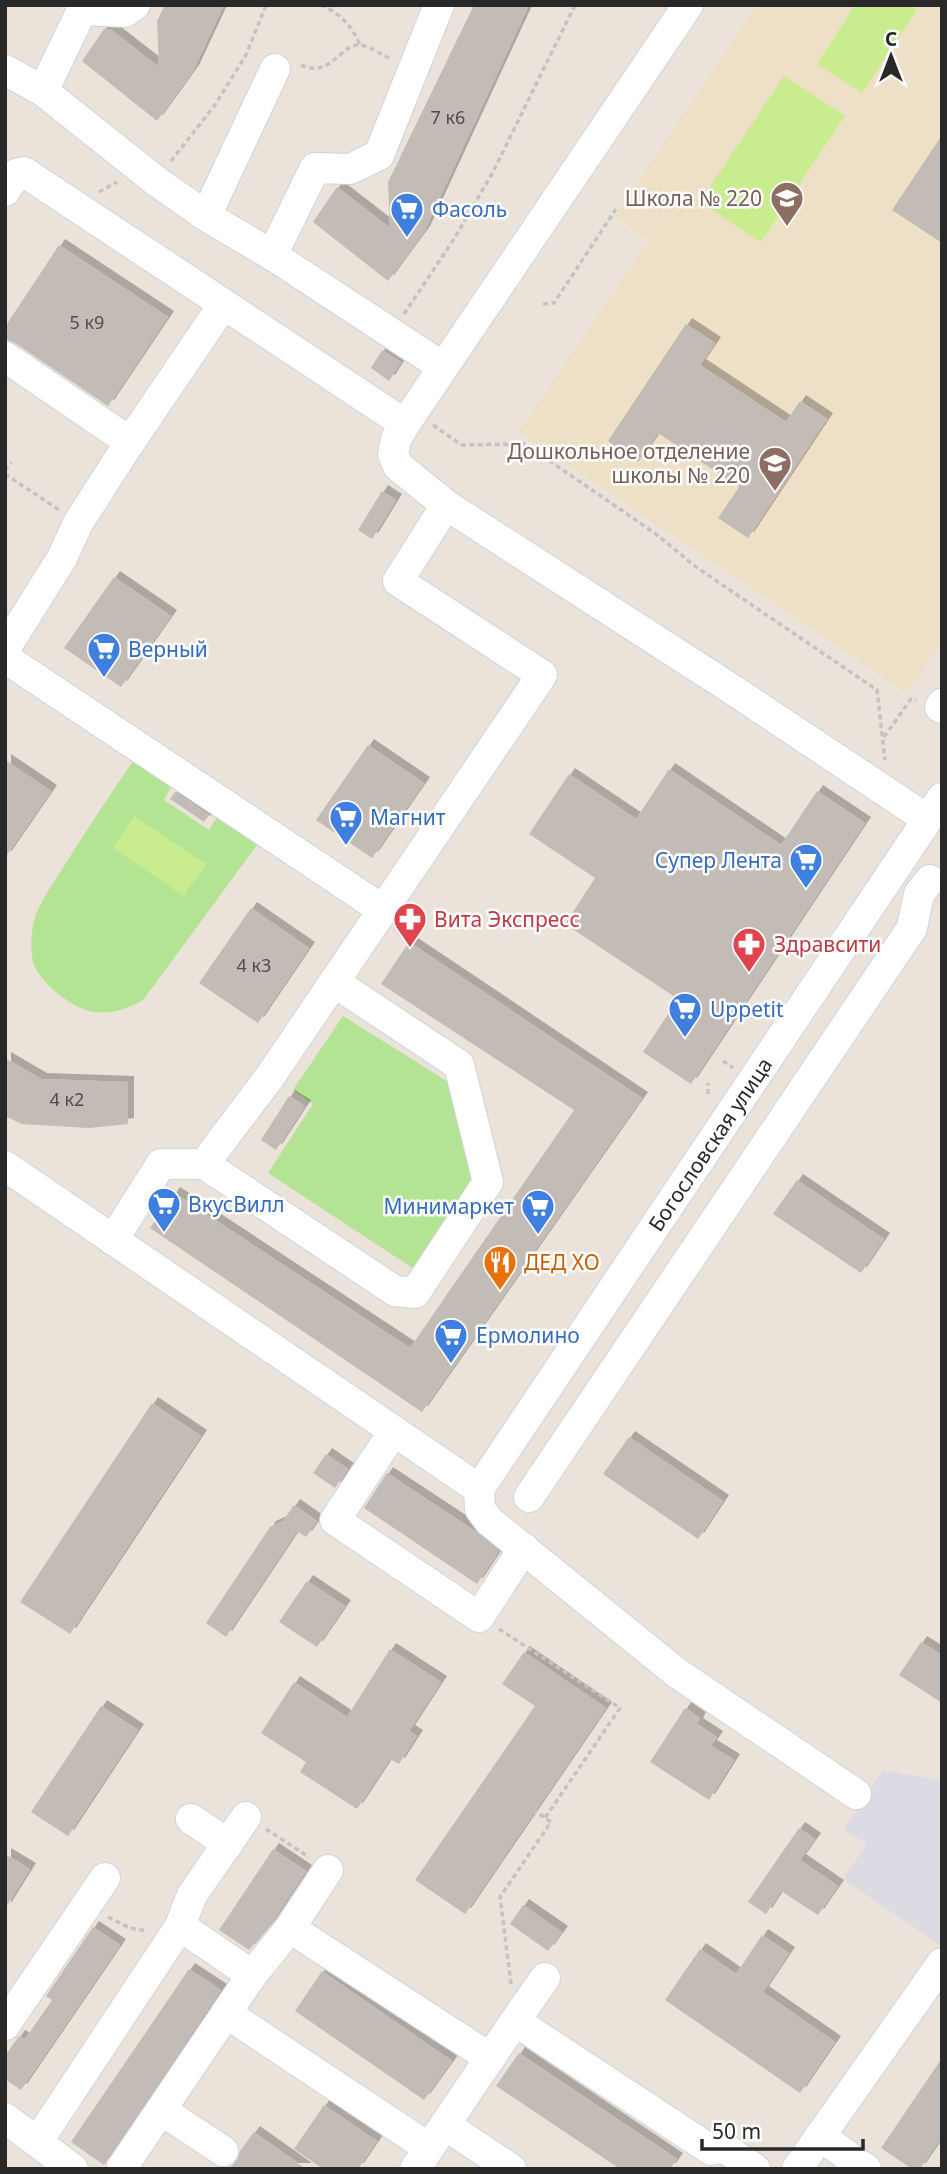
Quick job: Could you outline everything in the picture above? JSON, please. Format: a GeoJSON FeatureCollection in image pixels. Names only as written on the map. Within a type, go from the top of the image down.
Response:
{"type":"FeatureCollection","features":[{"type":"Feature","properties":{"kind":"street"},"geometry":{"type":"LineString","coordinates":[[43,91],[82,10],[125,12],[135,5]]}},
{"type":"Feature","properties":{"kind":"street"},"geometry":{"type":"LineString","coordinates":[[272,255],[315,169],[350,169],[379,155],[439,5]]}},
{"type":"Feature","properties":{"kind":"street"},"geometry":{"type":"LineString","coordinates":[[681,8],[409,418],[396,439],[393,454],[398,466],[446,505],[727,687],[934,809]]}},
{"type":"Feature","properties":{"kind":"street"},"geometry":{"type":"LineString","coordinates":[[206,216],[277,59]]}},
{"type":"Feature","properties":{"kind":"street"},"geometry":{"type":"LineString","coordinates":[[5,70],[43,91],[206,216],[272,255],[443,367]]}},
{"type":"Feature","properties":{"kind":"street"},"geometry":{"type":"LineString","coordinates":[[5,191],[16,174],[24,172],[223,305],[409,418]]}},
{"type":"Feature","properties":{"kind":"street"},"geometry":{"type":"LineString","coordinates":[[5,649],[62,558],[78,523],[223,305]]}},
{"type":"Feature","properties":{"kind":"street"},"geometry":{"type":"LineString","coordinates":[[5,357],[130,442]]}},
{"type":"Feature","properties":{"kind":"street"},"geometry":{"type":"LineString","coordinates":[[204,1164],[269,1077],[541,675],[398,581],[446,505]]}},
{"type":"Feature","properties":{"kind":"street"},"geometry":{"type":"LineString","coordinates":[[5,658],[383,910]]}},
{"type":"Feature","properties":{"kind":"street","name":"Богословская улица"},"geometry":{"type":"LineString","coordinates":[[479,1489],[934,809]]}},
{"type":"Feature","properties":{"kind":"street"},"geometry":{"type":"LineString","coordinates":[[529,1497],[912,928],[919,894],[929,880]]}},
{"type":"Feature","properties":{"kind":"street"},"geometry":{"type":"LineString","coordinates":[[113,1240],[161,1164],[204,1164],[395,1291],[415,1293],[488,1182],[459,1065],[334,982]]}},
{"type":"Feature","properties":{"kind":"street"},"geometry":{"type":"LineString","coordinates":[[5,1166],[479,1489],[480,1509],[489,1521],[677,1673],[856,1794]]}},
{"type":"Feature","properties":{"kind":"street"},"geometry":{"type":"LineString","coordinates":[[394,1431],[328,1515],[479,1617],[524,1548]]}},
{"type":"Feature","properties":{"kind":"street"},"geometry":{"type":"LineString","coordinates":[[38,2141],[176,1931],[192,1895],[246,1818]]}},
{"type":"Feature","properties":{"kind":"street"},"geometry":{"type":"LineString","coordinates":[[191,1819],[228,1844]]}},
{"type":"Feature","properties":{"kind":"street"},"geometry":{"type":"LineString","coordinates":[[121,2169],[226,2013],[290,1928],[328,1870]]}},
{"type":"Feature","properties":{"kind":"street"},"geometry":{"type":"LineString","coordinates":[[5,2025],[105,1878]]}},
{"type":"Feature","properties":{"kind":"street"},"geometry":{"type":"LineString","coordinates":[[290,1928],[490,2058]]}},
{"type":"Feature","properties":{"kind":"street"},"geometry":{"type":"LineString","coordinates":[[176,1931],[252,1976]]}},
{"type":"Feature","properties":{"kind":"street"},"geometry":{"type":"LineString","coordinates":[[797,2169],[942,1963]]}},
{"type":"Feature","properties":{"kind":"street"},"geometry":{"type":"LineString","coordinates":[[430,2147],[545,1978]]}},
{"type":"Feature","properties":{"kind":"street"},"geometry":{"type":"LineString","coordinates":[[226,2013],[430,2147],[511,2169]]}},
{"type":"Feature","properties":{"kind":"street"},"geometry":{"type":"LineString","coordinates":[[515,2021],[704,2159],[723,2147],[755,2169]]}},
{"type":"Feature","properties":{"kind":"street"},"geometry":{"type":"LineString","coordinates":[[161,2110],[223,2151]]}},
{"type":"Feature","properties":{"kind":"street"},"geometry":{"type":"LineString","coordinates":[[5,2118],[73,2169]]}},
{"type":"Feature","properties":{"kind":"street"},"geometry":{"type":"LineString","coordinates":[[820,2136],[866,2169]]}},
{"type":"Feature","properties":{"kind":"path"},"geometry":{"type":"LineString","coordinates":[[78,208],[96,194],[148,174],[215,104],[246,55],[266,5]]}},
{"type":"Feature","properties":{"kind":"path"},"geometry":{"type":"LineString","coordinates":[[321,5],[352,27],[360,45]]}},
{"type":"Feature","properties":{"kind":"path"},"geometry":{"type":"LineString","coordinates":[[391,333],[454,239],[493,172],[575,5]]}},
{"type":"Feature","properties":{"kind":"path"},"geometry":{"type":"LineString","coordinates":[[251,42],[277,59],[306,67],[323,67],[338,59],[350,47],[360,45],[414,69]]}},
{"type":"Feature","properties":{"kind":"path"},"geometry":{"type":"LineString","coordinates":[[543,304],[554,303],[616,209]]}},
{"type":"Feature","properties":{"kind":"path"},"geometry":{"type":"LineString","coordinates":[[409,418],[462,445],[525,444],[656,534],[696,567],[877,690],[886,762]]}},
{"type":"Feature","properties":{"kind":"path"},"geometry":{"type":"LineString","coordinates":[[11,462],[5,472],[78,523]]}},
{"type":"Feature","properties":{"kind":"path"},"geometry":{"type":"LineString","coordinates":[[883,739],[911,699],[941,706]]}},
{"type":"Feature","properties":{"kind":"path"},"geometry":{"type":"LineString","coordinates":[[708,1083],[708,1094]]}},
{"type":"Feature","properties":{"kind":"path"},"geometry":{"type":"LineString","coordinates":[[479,1617],[620,1709],[545,1818]]}},
{"type":"Feature","properties":{"kind":"path"},"geometry":{"type":"LineString","coordinates":[[515,2021],[500,1897],[551,1822],[536,1811]]}},
{"type":"Feature","properties":{"kind":"path"},"geometry":{"type":"LineString","coordinates":[[246,1818],[328,1870]]}},
{"type":"Feature","properties":{"kind":"path"},"geometry":{"type":"LineString","coordinates":[[88,1904],[130,1928],[176,1931]]}},
{"type":"Feature","properties":{"kind":"shaded area"},"geometry":{"type":"Polygon","coordinates":[[[757,5],[942,5],[942,642],[907,693],[519,432],[649,240],[615,216],[757,5]]]}},
{"type":"Feature","properties":{"kind":"shaded area"},"geometry":{"type":"Polygon","coordinates":[[[883,1770],[942,1781],[942,1946],[843,1879],[867,1844],[844,1830],[883,1770]]]}},
{"type":"Feature","properties":{"kind":"green space"},"geometry":{"type":"Polygon","coordinates":[[[855,5],[910,5],[917,10],[862,93],[817,64],[855,5]]]}},
{"type":"Feature","properties":{"kind":"green space"},"geometry":{"type":"Polygon","coordinates":[[[784,76],[845,116],[761,242],[700,202],[784,76]]]}},
{"type":"Feature","properties":{"kind":"green space"},"geometry":{"type":"Polygon","coordinates":[[[137,755],[175,780],[164,800],[209,830],[220,812],[260,841],[143,1000],[124,1009],[96,1012],[77,1007],[68,1001],[39,974],[32,956],[33,925],[50,888],[137,755]]]}},
{"type":"Feature","properties":{"kind":"green space"},"geometry":{"type":"Polygon","coordinates":[[[134,816],[206,864],[184,896],[113,848],[134,816]]]}},
{"type":"Feature","properties":{"kind":"green space"},"geometry":{"type":"Polygon","coordinates":[[[343,1016],[453,1085],[478,1179],[414,1269],[268,1173],[313,1104],[293,1090],[343,1016]]]}},
{"type":"Feature","properties":{"kind":"building"},"geometry":{"type":"Polygon","coordinates":[[[165,5],[224,5],[193,71],[157,121],[82,61],[104,29],[110,29],[159,67],[157,21],[165,5]]]}},
{"type":"Feature","properties":{"kind":"building"},"geometry":{"type":"Polygon","coordinates":[[[474,5],[529,5],[424,232],[388,281],[313,222],[337,187],[390,228],[388,182],[474,5]]]}},
{"type":"Feature","properties":{"kind":"building"},"geometry":{"type":"Polygon","coordinates":[[[942,135],[942,243],[892,210],[942,135]]]}},
{"type":"Feature","properties":{"kind":"building"},"geometry":{"type":"Polygon","coordinates":[[[59,245],[168,317],[108,406],[5,339],[5,327],[59,245]]]}},
{"type":"Feature","properties":{"kind":"building"},"geometry":{"type":"Polygon","coordinates":[[[686,324],[715,343],[700,365],[786,422],[800,401],[827,419],[748,538],[718,518],[739,487],[658,433],[638,462],[608,441],[686,324]]]}},
{"type":"Feature","properties":{"kind":"building"},"geometry":{"type":"Polygon","coordinates":[[[382,350],[401,362],[389,381],[371,368],[382,350]]]}},
{"type":"Feature","properties":{"kind":"building"},"geometry":{"type":"Polygon","coordinates":[[[382,491],[396,500],[372,539],[358,530],[382,491]]]}},
{"type":"Feature","properties":{"kind":"building"},"geometry":{"type":"Polygon","coordinates":[[[114,577],[171,616],[121,687],[64,648],[114,577]]]}},
{"type":"Feature","properties":{"kind":"building"},"geometry":{"type":"Polygon","coordinates":[[[368,745],[424,783],[372,858],[316,820],[368,745]]]}},
{"type":"Feature","properties":{"kind":"building"},"geometry":{"type":"Polygon","coordinates":[[[5,760],[51,791],[5,858],[5,760]]]}},
{"type":"Feature","properties":{"kind":"building"},"geometry":{"type":"Polygon","coordinates":[[[669,769],[781,845],[817,791],[865,823],[691,1084],[643,1052],[678,999],[565,924],[595,878],[529,834],[569,774],[636,819],[669,769]]]}},
{"type":"Feature","properties":{"kind":"building"},"geometry":{"type":"Polygon","coordinates":[[[175,792],[209,815],[204,822],[170,799],[175,792]]]}},
{"type":"Feature","properties":{"kind":"building"},"geometry":{"type":"Polygon","coordinates":[[[251,908],[309,948],[258,1023],[199,983],[251,908]]]}},
{"type":"Feature","properties":{"kind":"building"},"geometry":{"type":"Polygon","coordinates":[[[409,942],[642,1098],[422,1412],[150,1228],[174,1193],[410,1348],[574,1110],[381,984],[409,942]]]}},
{"type":"Feature","properties":{"kind":"building"},"geometry":{"type":"Polygon","coordinates":[[[5,1058],[41,1079],[128,1082],[128,1124],[89,1128],[22,1124],[5,1116],[5,1058]]]}},
{"type":"Feature","properties":{"kind":"building"},"geometry":{"type":"Polygon","coordinates":[[[289,1096],[305,1106],[276,1150],[261,1140],[289,1096]]]}},
{"type":"Feature","properties":{"kind":"building"},"geometry":{"type":"Polygon","coordinates":[[[797,1180],[884,1239],[861,1273],[773,1214],[797,1180]]]}},
{"type":"Feature","properties":{"kind":"building"},"geometry":{"type":"Polygon","coordinates":[[[152,1403],[201,1436],[70,1634],[20,1602],[152,1403]]]}},
{"type":"Feature","properties":{"kind":"building"},"geometry":{"type":"Polygon","coordinates":[[[629,1437],[723,1501],[698,1539],[603,1474],[629,1437]]]}},
{"type":"Feature","properties":{"kind":"building"},"geometry":{"type":"Polygon","coordinates":[[[326,1454],[348,1469],[335,1488],[313,1473],[326,1454]]]}},
{"type":"Feature","properties":{"kind":"building"},"geometry":{"type":"Polygon","coordinates":[[[387,1473],[475,1531],[499,1551],[477,1584],[364,1508],[387,1473]]]}},
{"type":"Feature","properties":{"kind":"building"},"geometry":{"type":"Polygon","coordinates":[[[294,1505],[317,1521],[306,1537],[297,1531],[226,1637],[206,1623],[270,1527],[283,1521],[294,1505]]]}},
{"type":"Feature","properties":{"kind":"building"},"geometry":{"type":"Polygon","coordinates":[[[307,1581],[345,1606],[317,1647],[279,1622],[307,1581]]]}},
{"type":"Feature","properties":{"kind":"building"},"geometry":{"type":"Polygon","coordinates":[[[921,1642],[942,1655],[942,1703],[899,1675],[921,1642]]]}},
{"type":"Feature","properties":{"kind":"building"},"geometry":{"type":"Polygon","coordinates":[[[390,1649],[441,1682],[409,1731],[417,1736],[399,1764],[390,1759],[357,1809],[300,1772],[306,1762],[261,1733],[294,1682],[347,1717],[390,1649]]]}},
{"type":"Feature","properties":{"kind":"building"},"geometry":{"type":"Polygon","coordinates":[[[524,1652],[606,1708],[465,1914],[415,1880],[535,1706],[502,1684],[524,1652]]]}},
{"type":"Feature","properties":{"kind":"building"},"geometry":{"type":"Polygon","coordinates":[[[101,1706],[138,1730],[68,1836],[31,1812],[101,1706]]]}},
{"type":"Feature","properties":{"kind":"building"},"geometry":{"type":"Polygon","coordinates":[[[685,1708],[700,1718],[697,1724],[717,1737],[711,1746],[734,1760],[709,1800],[650,1762],[685,1708]]]}},
{"type":"Feature","properties":{"kind":"building"},"geometry":{"type":"Polygon","coordinates":[[[799,1828],[815,1839],[800,1860],[838,1886],[818,1915],[781,1891],[766,1914],[748,1902],[799,1828]]]}},
{"type":"Feature","properties":{"kind":"building"},"geometry":{"type":"Polygon","coordinates":[[[273,1849],[306,1871],[270,1925],[249,1950],[219,1930],[273,1849]]]}},
{"type":"Feature","properties":{"kind":"building"},"geometry":{"type":"Polygon","coordinates":[[[5,1854],[30,1869],[5,1909],[5,1854]]]}},
{"type":"Feature","properties":{"kind":"building"},"geometry":{"type":"Polygon","coordinates":[[[523,1905],[562,1932],[548,1951],[510,1924],[523,1905]]]}},
{"type":"Feature","properties":{"kind":"building"},"geometry":{"type":"Polygon","coordinates":[[[93,1927],[120,1945],[21,2090],[5,2079],[5,2056],[19,2036],[25,2039],[52,2000],[46,1996],[93,1927]]]}},
{"type":"Feature","properties":{"kind":"building"},"geometry":{"type":"Polygon","coordinates":[[[762,1935],[789,1953],[763,1992],[835,2042],[800,2093],[665,2000],[700,1949],[736,1974],[762,1935]]]}},
{"type":"Feature","properties":{"kind":"building"},"geometry":{"type":"Polygon","coordinates":[[[189,1969],[221,1990],[104,2165],[71,2142],[189,1969]]]}},
{"type":"Feature","properties":{"kind":"building"},"geometry":{"type":"Polygon","coordinates":[[[322,1971],[452,2061],[424,2100],[295,2011],[322,1971]]]}},
{"type":"Feature","properties":{"kind":"building"},"geometry":{"type":"Polygon","coordinates":[[[519,2053],[677,2159],[670,2169],[620,2169],[496,2086],[519,2053]]]}},
{"type":"Feature","properties":{"kind":"building"},"geometry":{"type":"Polygon","coordinates":[[[942,2058],[942,2137],[920,2169],[912,2169],[881,2148],[942,2058]]]}},
{"type":"Feature","properties":{"kind":"building"},"geometry":{"type":"Polygon","coordinates":[[[324,2105],[377,2141],[358,2169],[323,2169],[294,2149],[324,2105]]]}},
{"type":"Feature","properties":{"kind":"building"},"geometry":{"type":"Polygon","coordinates":[[[254,2132],[306,2169],[228,2169],[237,2161],[240,2151],[254,2132]]]}},
{"type":"Feature","properties":{"kind":"place","name":"Школа № 220"},"geometry":{"type":"Point","coordinates":[787,228]}},
{"type":"Feature","properties":{"kind":"place","name":"Фасоль"},"geometry":{"type":"Point","coordinates":[407,239]}},
{"type":"Feature","properties":{"kind":"place","name":"Дошкольное отделение школы № 220"},"geometry":{"type":"Point","coordinates":[775,493]}},
{"type":"Feature","properties":{"kind":"place","name":"Верный"},"geometry":{"type":"Point","coordinates":[104,679]}},
{"type":"Feature","properties":{"kind":"place","name":"Магнит"},"geometry":{"type":"Point","coordinates":[346,847]}},
{"type":"Feature","properties":{"kind":"place","name":"Супер Лента"},"geometry":{"type":"Point","coordinates":[806,890]}},
{"type":"Feature","properties":{"kind":"place","name":"Вита Экспресс"},"geometry":{"type":"Point","coordinates":[410,949]}},
{"type":"Feature","properties":{"kind":"place","name":"Здравсити"},"geometry":{"type":"Point","coordinates":[749,974]}},
{"type":"Feature","properties":{"kind":"place","name":"Uppetit"},"geometry":{"type":"Point","coordinates":[685,1039]}},
{"type":"Feature","properties":{"kind":"place","name":"ВкусВилл"},"geometry":{"type":"Point","coordinates":[164,1234]}},
{"type":"Feature","properties":{"kind":"place","name":"Минимаркет"},"geometry":{"type":"Point","coordinates":[538,1236]}},
{"type":"Feature","properties":{"kind":"place","name":"ДЕД ХО"},"geometry":{"type":"Point","coordinates":[500,1292]}},
{"type":"Feature","properties":{"kind":"place","name":"Ермолино"},"geometry":{"type":"Point","coordinates":[451,1365]}}]}
